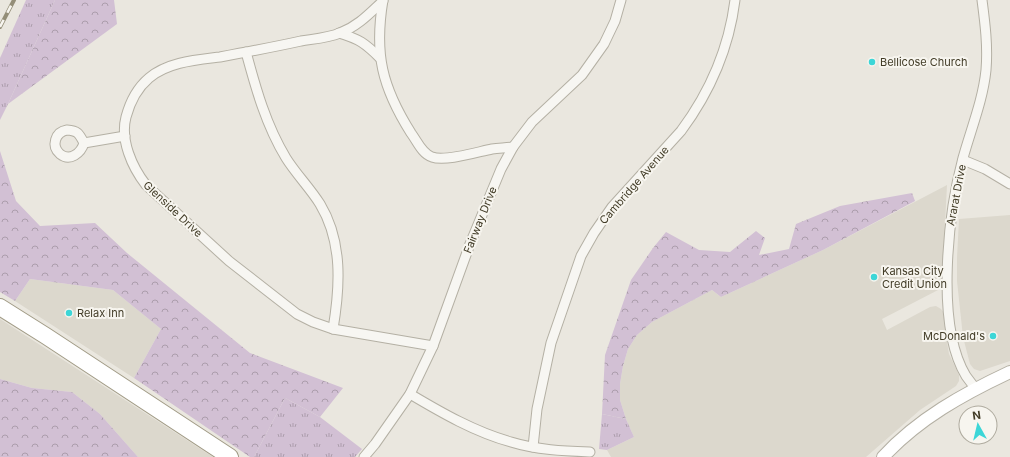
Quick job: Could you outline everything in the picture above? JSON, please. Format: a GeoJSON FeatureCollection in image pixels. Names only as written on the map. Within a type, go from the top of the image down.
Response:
{"type":"FeatureCollection","features":[{"type":"Feature","properties":{"kind":"highway"},"geometry":{"type":"LineString","coordinates":[[0,307],[230,457]]}},
{"type":"Feature","properties":{"kind":"main road"},"geometry":{"type":"LineString","coordinates":[[882,457],[934,413],[975,388],[1010,372]]}},
{"type":"Feature","properties":{"kind":"street"},"geometry":{"type":"LineString","coordinates":[[383,0],[379,44],[384,77],[397,111],[423,151],[431,157],[442,159],[513,147]]}},
{"type":"Feature","properties":{"kind":"street","name":"Glenside Drive"},"geometry":{"type":"LineString","coordinates":[[383,0],[360,23],[339,34],[181,63],[162,70],[149,78],[136,91],[129,105],[125,120],[125,136],[131,162],[138,175],[151,190],[229,261],[297,314],[313,322],[333,329],[433,346]]}},
{"type":"Feature","properties":{"kind":"street","name":"Fairway Drive"},"geometry":{"type":"LineString","coordinates":[[364,457],[375,444],[410,394],[433,346],[470,244],[501,169],[513,147],[532,122],[582,75],[604,44],[615,21],[621,0]]}},
{"type":"Feature","properties":{"kind":"street","name":"Cambridge Avenue"},"geometry":{"type":"LineString","coordinates":[[533,447],[537,409],[551,342],[581,256],[594,233],[612,207],[691,118],[708,89],[723,54],[732,22],[735,0]]}},
{"type":"Feature","properties":{"kind":"street","name":"Ararat Drive"},"geometry":{"type":"LineString","coordinates":[[975,388],[966,375],[957,355],[951,334],[947,272],[949,233],[955,194],[981,95],[986,70],[987,39],[982,0]]}},
{"type":"Feature","properties":{"kind":"street","name":"Glenside Drive"},"geometry":{"type":"LineString","coordinates":[[339,34],[356,38],[370,48],[380,58]]}},
{"type":"Feature","properties":{"kind":"street"},"geometry":{"type":"LineString","coordinates":[[246,52],[262,109],[285,157],[320,204],[331,226],[336,246],[338,272],[337,303],[333,329]]}},
{"type":"Feature","properties":{"kind":"street"},"geometry":{"type":"LineString","coordinates":[[84,143],[125,136]]}},
{"type":"Feature","properties":{"kind":"street"},"geometry":{"type":"LineString","coordinates":[[963,160],[985,169],[1010,184]]}},
{"type":"Feature","properties":{"kind":"street"},"geometry":{"type":"LineString","coordinates":[[410,394],[443,414],[478,430],[511,442],[560,451],[590,452]]}},
{"type":"Feature","properties":{"kind":"shaded area"},"geometry":{"type":"Polygon","coordinates":[[[947,185],[942,285],[940,289],[882,319],[887,330],[930,307],[936,306],[941,309],[944,313],[949,354],[959,375],[959,381],[956,386],[920,410],[866,457],[611,457],[607,450],[634,437],[620,400],[620,384],[628,349],[637,335],[652,322],[712,290],[721,297],[823,250],[947,185]]]}},
{"type":"Feature","properties":{"kind":"shaded area"},"geometry":{"type":"Polygon","coordinates":[[[1010,215],[1010,361],[980,371],[974,369],[970,364],[963,337],[957,281],[959,219],[1010,215]]]}},
{"type":"Feature","properties":{"kind":"shaded area"},"geometry":{"type":"Polygon","coordinates":[[[30,279],[113,290],[161,329],[134,378],[15,301],[30,279]]]}},
{"type":"Feature","properties":{"kind":"shaded area"},"geometry":{"type":"Polygon","coordinates":[[[0,319],[213,457],[138,457],[100,414],[72,392],[32,388],[0,379],[0,319]]]}},
{"type":"Feature","properties":{"kind":"green space"},"geometry":{"type":"Polygon","coordinates":[[[26,0],[55,0],[0,120],[0,58],[26,0]]]}},
{"type":"Feature","properties":{"kind":"green space"},"geometry":{"type":"Polygon","coordinates":[[[55,0],[114,0],[117,24],[8,104],[55,0]]]}},
{"type":"Feature","properties":{"kind":"green space"},"geometry":{"type":"Polygon","coordinates":[[[0,151],[16,201],[40,226],[95,223],[127,253],[250,353],[343,388],[320,417],[285,398],[254,457],[250,457],[134,378],[161,329],[113,290],[30,279],[15,301],[0,292],[0,151]]]}},
{"type":"Feature","properties":{"kind":"green space"},"geometry":{"type":"Polygon","coordinates":[[[912,193],[915,201],[823,250],[721,297],[712,290],[652,322],[637,335],[628,349],[623,366],[620,384],[620,400],[626,419],[602,414],[605,355],[631,280],[666,232],[699,250],[730,252],[756,231],[765,238],[759,255],[789,249],[796,224],[840,206],[912,193]]]}},
{"type":"Feature","properties":{"kind":"green space"},"geometry":{"type":"Polygon","coordinates":[[[0,379],[32,388],[72,392],[100,414],[138,457],[0,457],[0,379]]]}},
{"type":"Feature","properties":{"kind":"green space"},"geometry":{"type":"Polygon","coordinates":[[[285,398],[320,417],[362,449],[355,457],[254,457],[285,398]]]}},
{"type":"Feature","properties":{"kind":"green space"},"geometry":{"type":"Polygon","coordinates":[[[602,414],[626,419],[634,437],[607,450],[599,449],[602,414]]]}},
{"type":"Feature","properties":{"kind":"railway"},"geometry":{"type":"LineString","coordinates":[[0,27],[14,0]]}},
{"type":"Feature","properties":{"kind":"place","name":"Bellicose Church"},"geometry":{"type":"Point","coordinates":[872,62]}},
{"type":"Feature","properties":{"kind":"place","name":"Kansas City Credit Union"},"geometry":{"type":"Point","coordinates":[874,277]}},
{"type":"Feature","properties":{"kind":"place","name":"Relax Inn"},"geometry":{"type":"Point","coordinates":[69,313]}},
{"type":"Feature","properties":{"kind":"place","name":"McDonald's"},"geometry":{"type":"Point","coordinates":[993,336]}}]}
